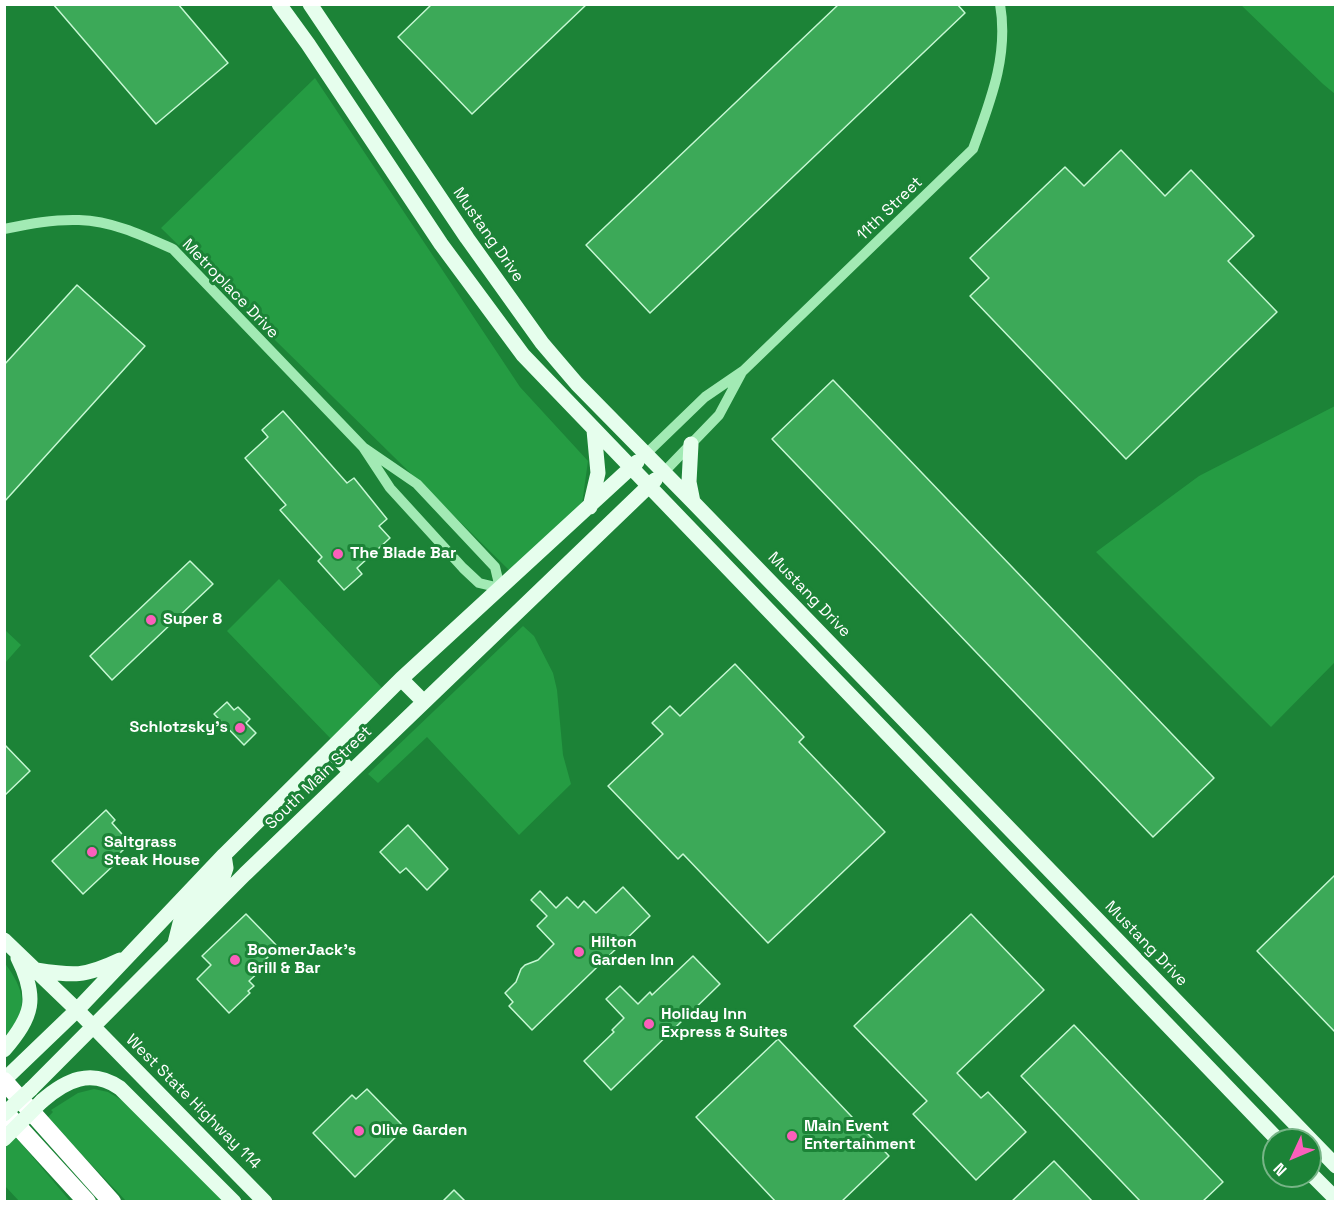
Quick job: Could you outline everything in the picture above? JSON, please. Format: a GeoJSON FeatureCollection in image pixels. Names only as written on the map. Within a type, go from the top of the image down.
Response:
{"type":"FeatureCollection","features":[{"type":"Feature","properties":{"kind":"highway"},"geometry":{"type":"LineString","coordinates":[[8,1078],[112,1202]]}},
{"type":"Feature","properties":{"kind":"highway"},"geometry":{"type":"LineString","coordinates":[[4,1113],[87,1202]]}},
{"type":"Feature","properties":{"kind":"main road","name":"Mustang Drive"},"geometry":{"type":"LineString","coordinates":[[310,4],[467,238],[542,343],[577,384],[1335,1166]]}},
{"type":"Feature","properties":{"kind":"main road"},"geometry":{"type":"LineString","coordinates":[[280,5],[441,244],[523,355],[1266,1128]]}},
{"type":"Feature","properties":{"kind":"main road"},"geometry":{"type":"LineString","coordinates":[[590,507],[598,473],[594,430]]}},
{"type":"Feature","properties":{"kind":"main road"},"geometry":{"type":"LineString","coordinates":[[692,444],[689,482],[693,502]]}},
{"type":"Feature","properties":{"kind":"main road","name":"South Main Street"},"geometry":{"type":"LineString","coordinates":[[8,1078],[77,1010],[224,855],[401,679],[646,454]]}},
{"type":"Feature","properties":{"kind":"main road","name":"South Main Street"},"geometry":{"type":"LineString","coordinates":[[4,1113],[31,1089],[175,943],[423,701],[663,472]]}},
{"type":"Feature","properties":{"kind":"main road"},"geometry":{"type":"LineString","coordinates":[[500,588],[520,608]]}},
{"type":"Feature","properties":{"kind":"main road"},"geometry":{"type":"LineString","coordinates":[[401,679],[423,701]]}},
{"type":"Feature","properties":{"kind":"main road"},"geometry":{"type":"LineString","coordinates":[[330,750],[351,772]]}},
{"type":"Feature","properties":{"kind":"main road"},"geometry":{"type":"LineString","coordinates":[[983,833],[998,817]]}},
{"type":"Feature","properties":{"kind":"main road"},"geometry":{"type":"LineString","coordinates":[[175,943],[180,923],[223,877],[226,868],[224,855]]}},
{"type":"Feature","properties":{"kind":"main road"},"geometry":{"type":"LineString","coordinates":[[4,1050],[24,1024],[31,1001],[31,989],[27,976],[9,944]]}},
{"type":"Feature","properties":{"kind":"main road","name":"West State Highway 114"},"geometry":{"type":"LineString","coordinates":[[9,944],[266,1202]]}},
{"type":"Feature","properties":{"kind":"main road"},"geometry":{"type":"LineString","coordinates":[[36,970],[74,975],[93,972],[128,956]]}},
{"type":"Feature","properties":{"kind":"main road"},"geometry":{"type":"LineString","coordinates":[[4,1139],[57,1088],[73,1080],[91,1078],[111,1081],[234,1202]]}},
{"type":"Feature","properties":{"kind":"main road"},"geometry":{"type":"LineString","coordinates":[[1322,1185],[1335,1199]]}},
{"type":"Feature","properties":{"kind":"street","name":"11th Street"},"geometry":{"type":"LineString","coordinates":[[646,454],[705,397],[742,371],[973,149],[999,72],[1002,36],[1000,4]]}},
{"type":"Feature","properties":{"kind":"street","name":"Metroplace Drive"},"geometry":{"type":"LineString","coordinates":[[4,229],[42,222],[80,220],[106,223],[173,249],[363,447],[390,488],[463,568],[480,583],[500,588],[495,567],[417,484],[363,447]]}},
{"type":"Feature","properties":{"kind":"street","name":"11th Street"},"geometry":{"type":"LineString","coordinates":[[663,472],[719,416],[742,371]]}},
{"type":"Feature","properties":{"kind":"green space"},"geometry":{"type":"Polygon","coordinates":[[[1241,5],[1335,5],[1335,94],[1323,84],[1241,5]]]}},
{"type":"Feature","properties":{"kind":"green space"},"geometry":{"type":"Polygon","coordinates":[[[315,78],[520,387],[588,461],[582,504],[509,570],[161,228],[315,78]]]}},
{"type":"Feature","properties":{"kind":"green space"},"geometry":{"type":"Polygon","coordinates":[[[1335,406],[1335,662],[1271,727],[1096,552],[1199,476],[1335,406]]]}},
{"type":"Feature","properties":{"kind":"green space"},"geometry":{"type":"Polygon","coordinates":[[[279,579],[383,689],[331,739],[227,631],[279,579]]]}},
{"type":"Feature","properties":{"kind":"green space"},"geometry":{"type":"Polygon","coordinates":[[[523,626],[534,636],[553,673],[557,690],[563,755],[571,784],[519,835],[427,737],[378,783],[368,774],[523,626]]]}},
{"type":"Feature","properties":{"kind":"green space"},"geometry":{"type":"Polygon","coordinates":[[[5,630],[21,645],[5,663],[5,630]]]}},
{"type":"Feature","properties":{"kind":"green space"},"geometry":{"type":"Polygon","coordinates":[[[4,962],[17,982],[22,999],[18,1017],[5,1036],[4,962]]]}},
{"type":"Feature","properties":{"kind":"green space"},"geometry":{"type":"Polygon","coordinates":[[[94,1089],[108,1092],[130,1105],[228,1201],[126,1201],[47,1118],[53,1112],[51,1110],[78,1093],[94,1089]]]}},
{"type":"Feature","properties":{"kind":"green space"},"geometry":{"type":"Polygon","coordinates":[[[5,1127],[70,1201],[19,1201],[5,1186],[5,1127]]]}},
{"type":"Feature","properties":{"kind":"building"},"geometry":{"type":"Polygon","coordinates":[[[53,4],[178,4],[228,63],[156,124],[53,4]]]}},
{"type":"Feature","properties":{"kind":"building"},"geometry":{"type":"Polygon","coordinates":[[[432,4],[587,4],[472,114],[398,37],[432,4]]]}},
{"type":"Feature","properties":{"kind":"building"},"geometry":{"type":"Polygon","coordinates":[[[839,4],[957,4],[965,13],[650,313],[586,245],[839,4]]]}},
{"type":"Feature","properties":{"kind":"building"},"geometry":{"type":"Polygon","coordinates":[[[1121,150],[1165,196],[1191,170],[1254,236],[1228,261],[1277,312],[1126,459],[970,296],[989,278],[970,258],[1065,167],[1084,186],[1121,150]]]}},
{"type":"Feature","properties":{"kind":"building"},"geometry":{"type":"Polygon","coordinates":[[[77,285],[145,346],[4,502],[4,365],[77,285]]]}},
{"type":"Feature","properties":{"kind":"building"},"geometry":{"type":"Polygon","coordinates":[[[833,380],[1214,778],[1153,837],[772,439],[833,380]]]}},
{"type":"Feature","properties":{"kind":"building"},"geometry":{"type":"Polygon","coordinates":[[[283,411],[347,483],[354,478],[387,519],[379,526],[390,538],[357,568],[362,574],[344,590],[318,561],[322,557],[280,510],[286,505],[245,458],[268,437],[262,430],[283,411]]]}},
{"type":"Feature","properties":{"kind":"building","name":"Super 8"},"geometry":{"type":"Polygon","coordinates":[[[190,561],[213,584],[112,680],[90,656],[190,561]]]}},
{"type":"Feature","properties":{"kind":"building"},"geometry":{"type":"Polygon","coordinates":[[[735,664],[804,737],[799,742],[885,832],[768,943],[683,854],[678,859],[608,786],[663,734],[652,723],[670,706],[680,716],[735,664]]]}},
{"type":"Feature","properties":{"kind":"building","name":"Schlotzsky's"},"geometry":{"type":"Polygon","coordinates":[[[227,702],[234,710],[238,707],[250,719],[246,723],[256,733],[244,745],[214,714],[227,702]]]}},
{"type":"Feature","properties":{"kind":"building"},"geometry":{"type":"Polygon","coordinates":[[[4,744],[30,771],[4,796],[4,744]]]}},
{"type":"Feature","properties":{"kind":"building","name":"Saltgrass Steak House"},"geometry":{"type":"Polygon","coordinates":[[[106,810],[115,820],[112,823],[130,843],[112,861],[115,864],[83,894],[52,861],[106,810]]]}},
{"type":"Feature","properties":{"kind":"building"},"geometry":{"type":"Polygon","coordinates":[[[408,825],[448,869],[427,890],[406,868],[400,873],[380,852],[408,825]]]}},
{"type":"Feature","properties":{"kind":"building"},"geometry":{"type":"Polygon","coordinates":[[[1335,875],[1335,1032],[1257,951],[1335,875]]]}},
{"type":"Feature","properties":{"kind":"building","name":"Hilton Garden Inn"},"geometry":{"type":"Polygon","coordinates":[[[623,887],[650,916],[532,1030],[509,1006],[513,1002],[505,993],[516,982],[525,965],[538,960],[554,944],[537,926],[547,916],[531,900],[540,891],[556,908],[567,897],[578,908],[584,901],[596,913],[623,887]]]}},
{"type":"Feature","properties":{"kind":"building","name":"BoomerJack's Grill & Bar"},"geometry":{"type":"Polygon","coordinates":[[[246,914],[278,947],[257,968],[260,971],[249,981],[254,986],[248,991],[250,993],[229,1013],[197,979],[211,965],[202,956],[246,914]]]}},
{"type":"Feature","properties":{"kind":"building"},"geometry":{"type":"Polygon","coordinates":[[[971,914],[1044,990],[957,1073],[981,1098],[988,1092],[1026,1132],[976,1180],[913,1114],[927,1101],[854,1026],[971,914]]]}},
{"type":"Feature","properties":{"kind":"building","name":"Holiday Inn Express & Suites"},"geometry":{"type":"Polygon","coordinates":[[[693,956],[720,984],[611,1090],[584,1061],[614,1032],[612,1030],[624,1018],[606,999],[620,986],[638,1004],[650,992],[652,995],[693,956]]]}},
{"type":"Feature","properties":{"kind":"building"},"geometry":{"type":"Polygon","coordinates":[[[1074,1025],[1223,1182],[1202,1202],[1141,1202],[1021,1076],[1074,1025]]]}},
{"type":"Feature","properties":{"kind":"building","name":"Main Event Entertainment"},"geometry":{"type":"Polygon","coordinates":[[[778,1039],[889,1156],[841,1202],[776,1202],[696,1117],[778,1039]]]}},
{"type":"Feature","properties":{"kind":"building","name":"Olive Garden"},"geometry":{"type":"Polygon","coordinates":[[[367,1089],[405,1128],[355,1177],[313,1133],[352,1095],[356,1099],[367,1089]]]}},
{"type":"Feature","properties":{"kind":"building"},"geometry":{"type":"Polygon","coordinates":[[[1054,1161],[1093,1202],[1011,1202],[1054,1161]]]}},
{"type":"Feature","properties":{"kind":"building"},"geometry":{"type":"Polygon","coordinates":[[[454,1190],[466,1202],[442,1202],[454,1190]]]}},
{"type":"Feature","properties":{"kind":"place","name":"The Blade Bar"},"geometry":{"type":"Point","coordinates":[338,554]}},
{"type":"Feature","properties":{"kind":"place","name":"Super 8"},"geometry":{"type":"Point","coordinates":[151,620]}},
{"type":"Feature","properties":{"kind":"place","name":"Schlotzsky's"},"geometry":{"type":"Point","coordinates":[240,728]}},
{"type":"Feature","properties":{"kind":"place","name":"Saltgrass Steak House"},"geometry":{"type":"Point","coordinates":[92,852]}},
{"type":"Feature","properties":{"kind":"place","name":"Hilton Garden Inn"},"geometry":{"type":"Point","coordinates":[579,952]}},
{"type":"Feature","properties":{"kind":"place","name":"BoomerJack's Grill & Bar"},"geometry":{"type":"Point","coordinates":[235,960]}},
{"type":"Feature","properties":{"kind":"place","name":"Holiday Inn Express & Suites"},"geometry":{"type":"Point","coordinates":[649,1024]}},
{"type":"Feature","properties":{"kind":"place","name":"Olive Garden"},"geometry":{"type":"Point","coordinates":[359,1131]}},
{"type":"Feature","properties":{"kind":"place","name":"Main Event Entertainment"},"geometry":{"type":"Point","coordinates":[792,1136]}}]}
